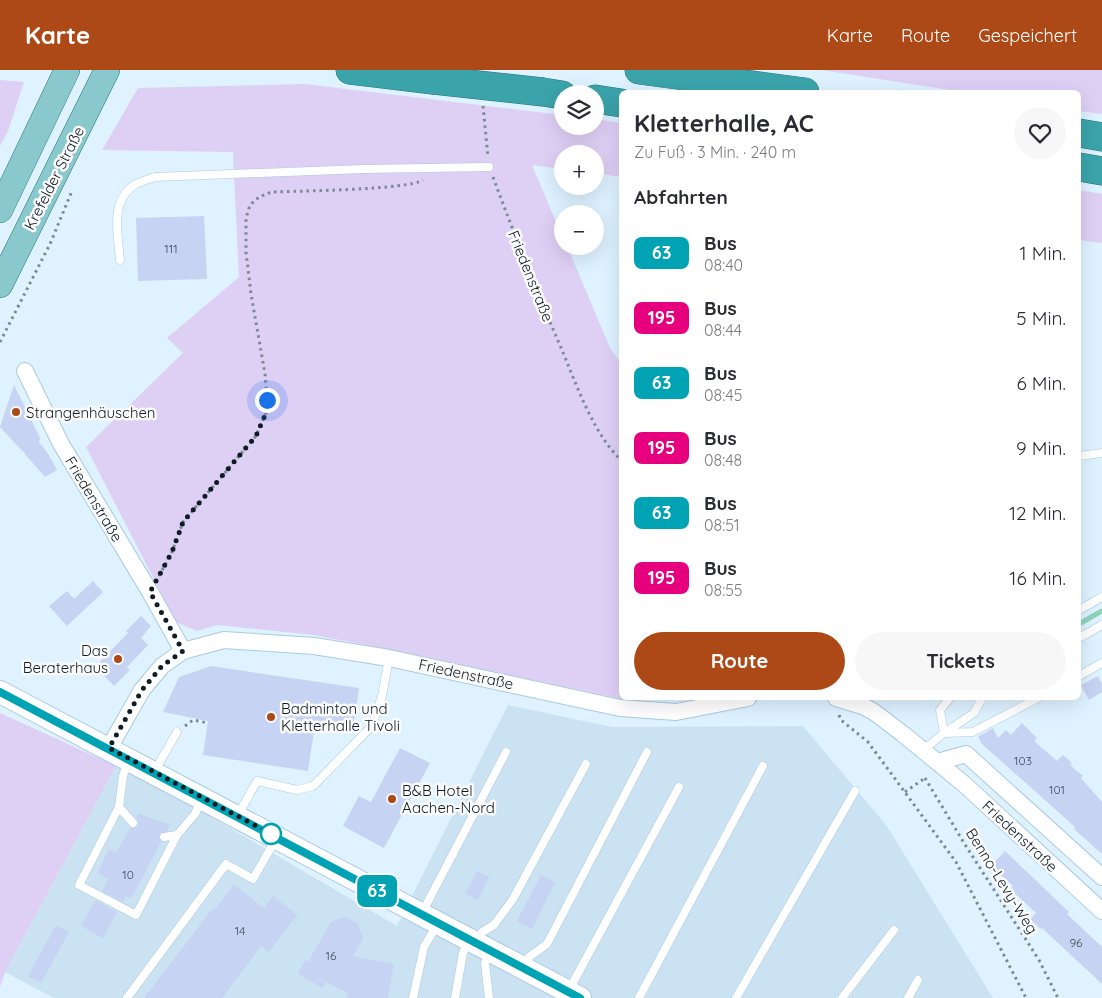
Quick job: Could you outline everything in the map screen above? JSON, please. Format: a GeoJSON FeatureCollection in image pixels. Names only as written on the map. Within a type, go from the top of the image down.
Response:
{"type":"FeatureCollection","features":[{"type":"Feature","properties":{"kind":"highway"},"geometry":{"type":"LineString","coordinates":[[350,70],[553,94]]}},
{"type":"Feature","properties":{"kind":"highway"},"geometry":{"type":"LineString","coordinates":[[639,70],[790,90]]}},
{"type":"Feature","properties":{"kind":"highway"},"geometry":{"type":"LineString","coordinates":[[604,100],[619,102]]}},
{"type":"Feature","properties":{"kind":"highway"},"geometry":{"type":"LineString","coordinates":[[1081,133],[1102,137]]}},
{"type":"Feature","properties":{"kind":"highway"},"geometry":{"type":"LineString","coordinates":[[1081,167],[1102,171]]}},
{"type":"Feature","properties":{"kind":"main road"},"geometry":{"type":"LineString","coordinates":[[0,210],[67,70]]}},
{"type":"Feature","properties":{"kind":"main road","name":"Krefelder Straße"},"geometry":{"type":"LineString","coordinates":[[0,285],[107,70]]}},
{"type":"Feature","properties":{"kind":"street","name":"Friedenstraße"},"geometry":{"type":"LineString","coordinates":[[25,371],[61,444],[150,592],[183,651]]}},
{"type":"Feature","properties":{"kind":"street","name":"Friedenstraße"},"geometry":{"type":"LineString","coordinates":[[109,748],[142,690],[162,666],[183,651],[224,640],[314,646],[389,658],[620,708],[676,712],[738,700]]}},
{"type":"Feature","properties":{"kind":"street"},"geometry":{"type":"LineString","coordinates":[[0,692],[574,995]]}},
{"type":"Feature","properties":{"kind":"street","name":"Friedenstraße"},"geometry":{"type":"LineString","coordinates":[[847,700],[858,703],[874,712],[938,762],[1102,911]]}},
{"type":"Feature","properties":{"kind":"street","name":"Friedenstraße"},"geometry":{"type":"LineString","coordinates":[[938,762],[966,754],[1102,877]]}},
{"type":"Feature","properties":{"kind":"lane"},"geometry":{"type":"LineString","coordinates":[[120,260],[117,214],[122,196],[136,184],[155,177],[364,169],[489,167]]}},
{"type":"Feature","properties":{"kind":"lane"},"geometry":{"type":"LineString","coordinates":[[1081,456],[1102,451]]}},
{"type":"Feature","properties":{"kind":"lane"},"geometry":{"type":"LineString","coordinates":[[1081,609],[1102,597]]}},
{"type":"Feature","properties":{"kind":"lane"},"geometry":{"type":"LineString","coordinates":[[1081,637],[1102,625]]}},
{"type":"Feature","properties":{"kind":"lane"},"geometry":{"type":"LineString","coordinates":[[238,817],[257,781],[297,790],[313,786],[372,726],[382,696],[389,658]]}},
{"type":"Feature","properties":{"kind":"lane"},"geometry":{"type":"LineString","coordinates":[[1081,675],[1102,663]]}},
{"type":"Feature","properties":{"kind":"lane"},"geometry":{"type":"LineString","coordinates":[[944,733],[940,710],[948,700]]}},
{"type":"Feature","properties":{"kind":"lane"},"geometry":{"type":"LineString","coordinates":[[923,750],[974,713],[981,700]]}},
{"type":"Feature","properties":{"kind":"lane"},"geometry":{"type":"LineString","coordinates":[[944,733],[973,732],[1034,700]]}},
{"type":"Feature","properties":{"kind":"lane"},"geometry":{"type":"LineString","coordinates":[[154,772],[177,732]]}},
{"type":"Feature","properties":{"kind":"lane"},"geometry":{"type":"LineString","coordinates":[[413,998],[430,919],[506,752]]}},
{"type":"Feature","properties":{"kind":"lane"},"geometry":{"type":"LineString","coordinates":[[523,968],[529,957],[547,944],[647,752]]}},
{"type":"Feature","properties":{"kind":"lane"},"geometry":{"type":"LineString","coordinates":[[129,759],[123,776],[119,807],[79,885],[136,914],[177,834],[195,814],[203,798]]}},
{"type":"Feature","properties":{"kind":"lane"},"geometry":{"type":"LineString","coordinates":[[489,998],[485,963],[478,945],[482,932],[494,924],[513,899],[586,764]]}},
{"type":"Feature","properties":{"kind":"lane"},"geometry":{"type":"LineString","coordinates":[[639,998],[763,766]]}},
{"type":"Feature","properties":{"kind":"lane"},"geometry":{"type":"LineString","coordinates":[[574,995],[679,787]]}},
{"type":"Feature","properties":{"kind":"lane"},"geometry":{"type":"LineString","coordinates":[[736,998],[855,791]]}},
{"type":"Feature","properties":{"kind":"lane"},"geometry":{"type":"LineString","coordinates":[[119,807],[133,822]]}},
{"type":"Feature","properties":{"kind":"lane"},"geometry":{"type":"LineString","coordinates":[[164,837],[177,834]]}},
{"type":"Feature","properties":{"kind":"lane"},"geometry":{"type":"LineString","coordinates":[[127,998],[226,864],[253,879],[277,837]]}},
{"type":"Feature","properties":{"kind":"lane"},"geometry":{"type":"LineString","coordinates":[[842,998],[894,930]]}},
{"type":"Feature","properties":{"kind":"lane"},"geometry":{"type":"LineString","coordinates":[[455,998],[463,953],[478,945]]}},
{"type":"Feature","properties":{"kind":"lane"},"geometry":{"type":"LineString","coordinates":[[908,998],[918,980]]}},
{"type":"Feature","properties":{"kind":"path","name":"Friedenstraße"},"geometry":{"type":"LineString","coordinates":[[482,99],[489,167],[523,260],[577,387],[601,434],[619,457]]}},
{"type":"Feature","properties":{"kind":"path"},"geometry":{"type":"LineString","coordinates":[[150,592],[172,552],[183,522],[256,436],[266,413],[265,374],[251,294],[246,252],[246,218],[250,205],[258,196],[271,192],[387,187],[418,183],[439,168]]}},
{"type":"Feature","properties":{"kind":"path"},"geometry":{"type":"LineString","coordinates":[[0,342],[50,244],[75,183]]}},
{"type":"Feature","properties":{"kind":"path"},"geometry":{"type":"LineString","coordinates":[[839,700],[838,712],[841,720],[868,742],[956,862],[1026,998]]}},
{"type":"Feature","properties":{"kind":"path"},"geometry":{"type":"LineString","coordinates":[[193,720],[208,723]]}},
{"type":"Feature","properties":{"kind":"path","name":"Benno-Levy-Weg"},"geometry":{"type":"LineString","coordinates":[[905,792],[925,778],[1039,960],[1058,998]]}},
{"type":"Feature","properties":{"kind":"shaded area"},"geometry":{"type":"Polygon","coordinates":[[[821,70],[1102,70],[1102,114],[1081,111],[1081,90],[950,90],[821,70]]]}},
{"type":"Feature","properties":{"kind":"shaded area"},"geometry":{"type":"Polygon","coordinates":[[[0,80],[24,82],[8,131],[0,146],[0,80]]]}},
{"type":"Feature","properties":{"kind":"shaded area"},"geometry":{"type":"Polygon","coordinates":[[[305,84],[554,114],[554,135],[604,135],[604,120],[619,123],[619,177],[604,174],[604,145],[554,145],[554,168],[532,165],[554,217],[554,255],[571,255],[610,348],[619,361],[619,698],[314,635],[217,625],[197,631],[176,622],[86,447],[183,353],[167,338],[239,277],[234,152],[102,150],[138,88],[305,84]]]}},
{"type":"Feature","properties":{"kind":"shaded area"},"geometry":{"type":"Polygon","coordinates":[[[1081,190],[1102,194],[1102,243],[1081,240],[1081,190]]]}},
{"type":"Feature","properties":{"kind":"shaded area"},"geometry":{"type":"Polygon","coordinates":[[[508,705],[612,727],[803,726],[886,825],[993,998],[54,998],[5,972],[116,766],[206,814],[397,926],[508,705]]]}},
{"type":"Feature","properties":{"kind":"shaded area"},"geometry":{"type":"Polygon","coordinates":[[[0,713],[116,766],[5,972],[0,987],[0,713]]]}},
{"type":"Feature","properties":{"kind":"building"},"geometry":{"type":"Polygon","coordinates":[[[204,216],[207,279],[138,281],[136,218],[204,216]]]}},
{"type":"Feature","properties":{"kind":"building","name":"Strangenhäuschen"},"geometry":{"type":"Polygon","coordinates":[[[14,385],[40,438],[39,442],[57,470],[45,477],[25,452],[0,427],[14,385]]]}},
{"type":"Feature","properties":{"kind":"building"},"geometry":{"type":"Polygon","coordinates":[[[93,581],[103,592],[67,626],[49,606],[67,591],[74,599],[93,581]]]}},
{"type":"Feature","properties":{"kind":"building","name":"Das Beraterhaus"},"geometry":{"type":"Polygon","coordinates":[[[141,616],[151,626],[141,638],[148,645],[127,667],[130,670],[114,686],[95,667],[128,633],[126,631],[141,616]]]}},
{"type":"Feature","properties":{"kind":"building","name":"Badminton und Kletterhalle Tivoli"},"geometry":{"type":"Polygon","coordinates":[[[211,666],[359,688],[353,729],[315,724],[308,771],[203,755],[208,721],[163,712],[179,677],[211,666]]]}},
{"type":"Feature","properties":{"kind":"building"},"geometry":{"type":"Polygon","coordinates":[[[1098,676],[1102,684],[1102,692],[1089,700],[1081,685],[1098,676]]]}},
{"type":"Feature","properties":{"kind":"building"},"geometry":{"type":"Polygon","coordinates":[[[1022,723],[1037,738],[1034,741],[1057,761],[1063,755],[1072,763],[1070,765],[1083,776],[1081,778],[1102,802],[1102,854],[1074,829],[1075,827],[982,744],[978,737],[993,728],[998,738],[1006,730],[1011,735],[1022,723]]]}},
{"type":"Feature","properties":{"kind":"building","name":"B&B Hotel Aachen-Nord"},"geometry":{"type":"Polygon","coordinates":[[[400,748],[430,763],[384,848],[343,826],[359,796],[371,802],[400,748]]]}},
{"type":"Feature","properties":{"kind":"building"},"geometry":{"type":"Polygon","coordinates":[[[138,813],[170,825],[167,831],[159,835],[161,842],[131,899],[126,896],[123,902],[102,891],[108,879],[97,873],[109,849],[116,853],[130,828],[137,827],[139,822],[136,817],[138,813]]]}},
{"type":"Feature","properties":{"kind":"building"},"geometry":{"type":"Polygon","coordinates":[[[1005,851],[1069,912],[1067,914],[1102,947],[1102,984],[1030,919],[1036,913],[1010,889],[1013,886],[991,866],[1005,851]]]}},
{"type":"Feature","properties":{"kind":"building"},"geometry":{"type":"Polygon","coordinates":[[[477,871],[489,877],[478,900],[465,894],[477,871]]]}},
{"type":"Feature","properties":{"kind":"building"},"geometry":{"type":"Polygon","coordinates":[[[541,875],[555,882],[532,929],[517,921],[541,875]]]}},
{"type":"Feature","properties":{"kind":"building"},"geometry":{"type":"Polygon","coordinates":[[[234,885],[264,908],[273,896],[297,915],[269,952],[261,946],[222,998],[144,998],[213,908],[215,909],[234,885]]]}},
{"type":"Feature","properties":{"kind":"building"},"geometry":{"type":"Polygon","coordinates":[[[95,901],[117,912],[103,938],[81,926],[95,901]]]}},
{"type":"Feature","properties":{"kind":"building"},"geometry":{"type":"Polygon","coordinates":[[[345,917],[358,924],[363,939],[353,956],[394,964],[388,998],[347,998],[348,993],[326,982],[323,988],[298,974],[305,960],[308,962],[331,922],[345,917]]]}},
{"type":"Feature","properties":{"kind":"building"},"geometry":{"type":"Polygon","coordinates":[[[56,925],[69,932],[41,983],[28,976],[56,925]]]}},
{"type":"Feature","properties":{"kind":"waterway"},"geometry":{"type":"LineString","coordinates":[[1081,623],[1102,611]]}},
{"type":"Feature","properties":{"kind":"bus line","name":"63"},"geometry":{"type":"LineString","coordinates":[[0,692],[580,998]]}},
{"type":"Feature","properties":{"kind":"place","name":"Strangenhäuschen"},"geometry":{"type":"Point","coordinates":[16,412]}},
{"type":"Feature","properties":{"kind":"place","name":"Das Beraterhaus"},"geometry":{"type":"Point","coordinates":[118,659]}},
{"type":"Feature","properties":{"kind":"place","name":"Badminton und Kletterhalle Tivoli"},"geometry":{"type":"Point","coordinates":[271,717]}},
{"type":"Feature","properties":{"kind":"place","name":"B&B Hotel Aachen-Nord"},"geometry":{"type":"Point","coordinates":[392,799]}},
{"type":"Feature","properties":{"kind":"route"},"geometry":{"type":"LineString","coordinates":[[267,400],[263,423],[256,436],[183,522],[172,552],[150,592],[183,651],[162,666],[142,690],[109,748],[277,837],[271,834]]}}]}
